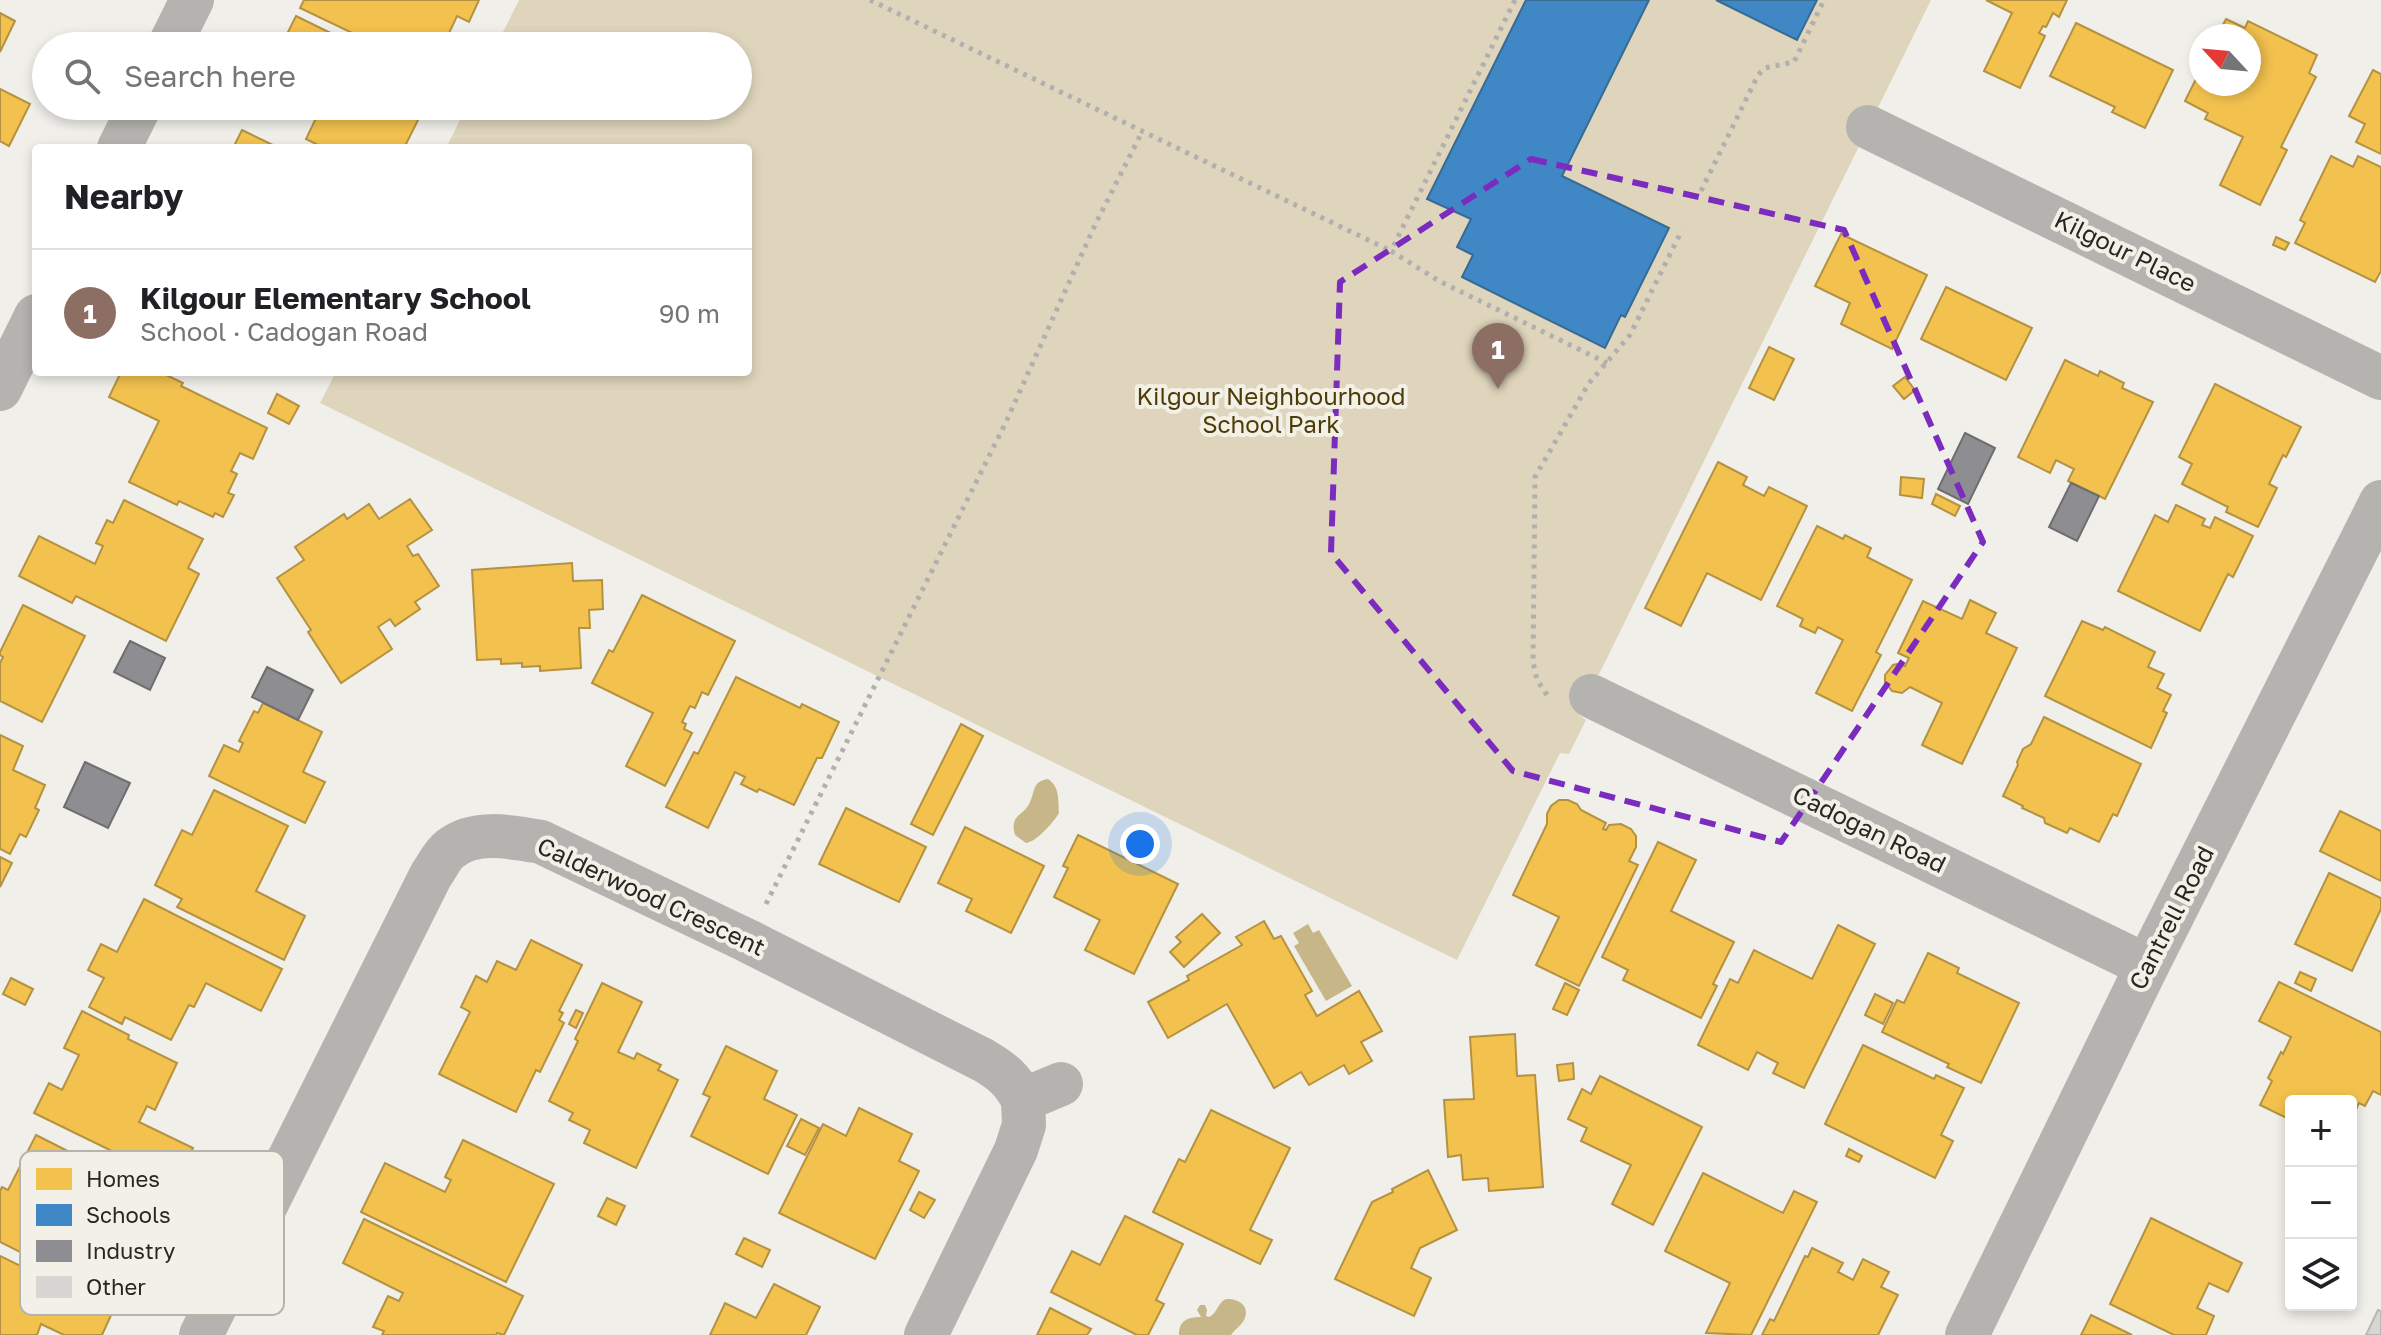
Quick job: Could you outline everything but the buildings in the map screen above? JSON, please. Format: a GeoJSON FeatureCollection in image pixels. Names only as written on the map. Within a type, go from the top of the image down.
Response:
{"type":"FeatureCollection","features":[{"type":"Feature","properties":{"kind":"street"},"geometry":{"type":"LineString","coordinates":[[176,32],[192,0]]}},
{"type":"Feature","properties":{"kind":"street"},"geometry":{"type":"LineString","coordinates":[[121,144],[133,120]]}},
{"type":"Feature","properties":{"kind":"street","name":"Kilgour Place"},"geometry":{"type":"LineString","coordinates":[[1868,127],[2381,378]]}},
{"type":"Feature","properties":{"kind":"street"},"geometry":{"type":"LineString","coordinates":[[0,389],[32,324]]}},
{"type":"Feature","properties":{"kind":"street","name":"Cantrell Road"},"geometry":{"type":"LineString","coordinates":[[1967,1335],[2147,966],[2381,502]]}},
{"type":"Feature","properties":{"kind":"street","name":"Cadogan Road"},"geometry":{"type":"LineString","coordinates":[[1573,698],[2147,966]]}},
{"type":"Feature","properties":{"kind":"street","name":"Calderwood Crescent"},"geometry":{"type":"LineString","coordinates":[[284,1169],[431,875],[449,849],[484,836],[507,836],[541,842],[748,941],[1001,1070],[1015,1084],[1042,1092],[926,1335]]}},
{"type":"Feature","properties":{"kind":"street","name":"Calderwood Crescent"},"geometry":{"type":"LineString","coordinates":[[201,1335],[211,1315]]}},
{"type":"Feature","properties":{"kind":"path"},"geometry":{"type":"LineString","coordinates":[[870,0],[1391,251],[1439,281],[1607,363]]}},
{"type":"Feature","properties":{"kind":"path"},"geometry":{"type":"LineString","coordinates":[[1391,251],[1515,0]]}},
{"type":"Feature","properties":{"kind":"path"},"geometry":{"type":"LineString","coordinates":[[1701,191],[1758,75],[1765,68],[1794,62],[1824,0]]}},
{"type":"Feature","properties":{"kind":"path"},"geometry":{"type":"LineString","coordinates":[[748,941],[1006,422],[1095,225],[1142,132]]}},
{"type":"Feature","properties":{"kind":"path"},"geometry":{"type":"LineString","coordinates":[[1573,698],[1540,685],[1533,662],[1534,483],[1540,465],[1589,383],[1630,335],[1682,230]]}},
{"type":"Feature","properties":{"kind":"highlighted area"},"geometry":{"type":"Polygon","coordinates":[[[1531,159],[1844,230],[1983,542],[1781,842],[1513,771],[1331,553],[1340,282],[1531,159]]]}},
{"type":"Feature","properties":{"kind":"green space","name":"Kilgour Neighbourhood School Park"},"geometry":{"type":"Polygon","coordinates":[[[519,0],[1931,0],[1579,715],[1586,720],[1569,754],[1560,753],[1457,960],[320,403],[334,376],[752,376],[752,144],[448,144],[460,120],[752,120],[752,32],[503,32],[519,0]]]}},
{"type":"Feature","properties":{"kind":"shaded area"},"geometry":{"type":"Polygon","coordinates":[[[1048,779],[1056,790],[1059,813],[1040,835],[1026,843],[1015,835],[1014,823],[1027,807],[1037,784],[1048,779]]]}},
{"type":"Feature","properties":{"kind":"shaded area"},"geometry":{"type":"Polygon","coordinates":[[[1308,924],[1313,933],[1319,930],[1352,986],[1326,1001],[1294,946],[1299,943],[1293,933],[1308,924]]]}},
{"type":"Feature","properties":{"kind":"shaded area"},"geometry":{"type":"Polygon","coordinates":[[[1226,1299],[1239,1302],[1246,1311],[1243,1322],[1231,1335],[1179,1335],[1185,1320],[1201,1317],[1197,1310],[1200,1305],[1205,1305],[1206,1316],[1209,1317],[1226,1299]]]}},
{"type":"Feature","properties":{"kind":"place","name":"Kilgour Elementary School"},"geometry":{"type":"Point","coordinates":[1498,389]}}]}
